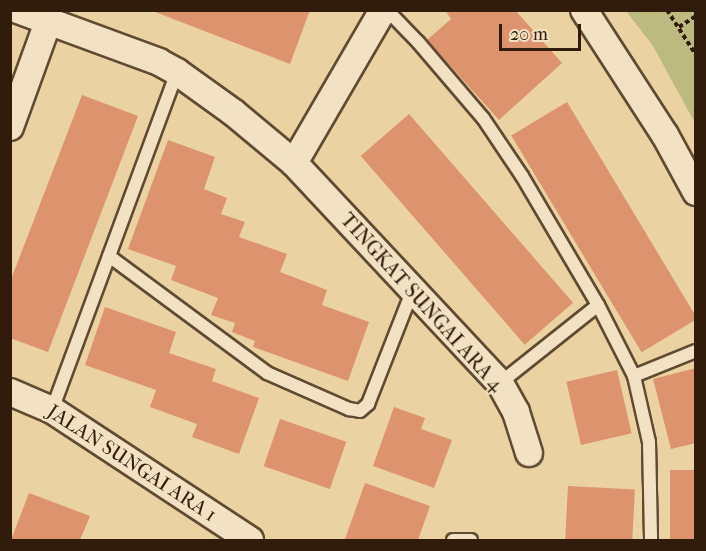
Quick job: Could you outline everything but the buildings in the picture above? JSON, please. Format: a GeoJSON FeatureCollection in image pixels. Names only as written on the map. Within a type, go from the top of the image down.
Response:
{"type":"FeatureCollection","features":[{"type":"Feature","properties":{"kind":"street","name":"TINGKAT SUNGAI ARA 4"},"geometry":{"type":"LineString","coordinates":[[18,10],[50,16],[159,62],[177,72],[234,114],[294,163],[413,288],[500,384],[516,412],[529,453]]}},
{"type":"Feature","properties":{"kind":"street"},"geometry":{"type":"LineString","coordinates":[[294,163],[385,10]]}},
{"type":"Feature","properties":{"kind":"street"},"geometry":{"type":"LineString","coordinates":[[584,10],[665,135],[696,192]]}},
{"type":"Feature","properties":{"kind":"street"},"geometry":{"type":"LineString","coordinates":[[10,127],[50,16]]}},
{"type":"Feature","properties":{"kind":"street","name":"JALAN SUNGAI ARA 1"},"geometry":{"type":"LineString","coordinates":[[10,392],[52,410],[250,540]]}},
{"type":"Feature","properties":{"kind":"lane"},"geometry":{"type":"LineString","coordinates":[[385,10],[418,42],[483,118],[522,177],[598,305],[634,376],[649,442],[651,540]]}},
{"type":"Feature","properties":{"kind":"lane"},"geometry":{"type":"LineString","coordinates":[[52,410],[177,72]]}},
{"type":"Feature","properties":{"kind":"lane"},"geometry":{"type":"LineString","coordinates":[[109,256],[267,373],[349,409],[360,411],[368,404],[413,288]]}},
{"type":"Feature","properties":{"kind":"lane"},"geometry":{"type":"LineString","coordinates":[[500,384],[598,305]]}},
{"type":"Feature","properties":{"kind":"lane"},"geometry":{"type":"LineString","coordinates":[[634,376],[696,351]]}},
{"type":"Feature","properties":{"kind":"lane"},"geometry":{"type":"LineString","coordinates":[[453,540],[471,540]]}},
{"type":"Feature","properties":{"kind":"path"},"geometry":{"type":"LineString","coordinates":[[667,10],[696,55]]}},
{"type":"Feature","properties":{"kind":"path"},"geometry":{"type":"LineString","coordinates":[[679,27],[696,16]]}},
{"type":"Feature","properties":{"kind":"shaded area"},"geometry":{"type":"Polygon","coordinates":[[[626,11],[695,11],[695,123],[653,46],[626,11]]]}}]}
